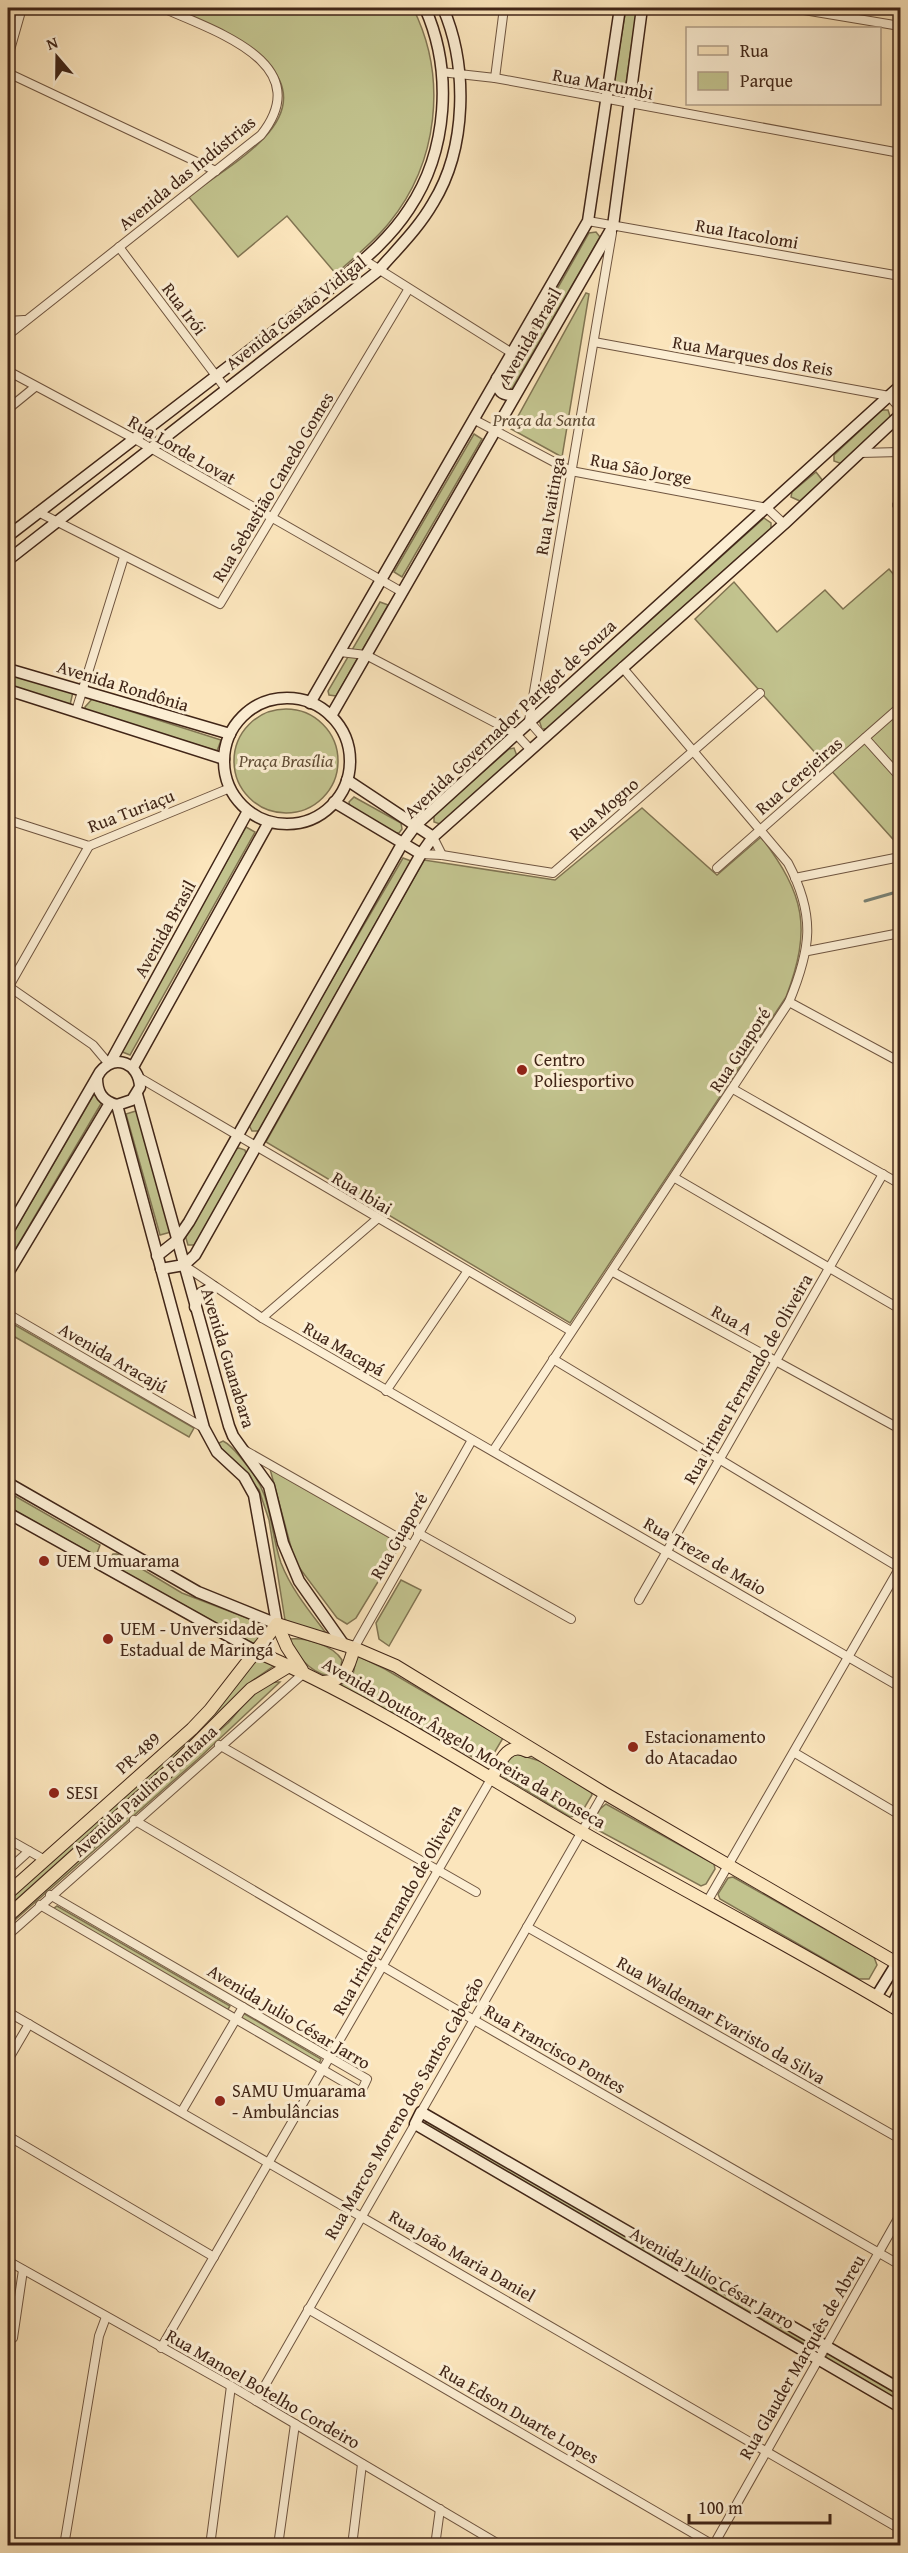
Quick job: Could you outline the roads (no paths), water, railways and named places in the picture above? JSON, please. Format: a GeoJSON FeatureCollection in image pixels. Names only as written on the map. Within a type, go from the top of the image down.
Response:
{"type":"FeatureCollection","features":[{"type":"Feature","properties":{"kind":"main road","name":"Avenida Doutor Ângelo Moreira da Fonseca"},"geometry":{"type":"LineString","coordinates":[[278,1624],[349,1646],[396,1666],[604,1792],[899,1962]]}},
{"type":"Feature","properties":{"kind":"main road"},"geometry":{"type":"LineString","coordinates":[[278,1624],[282,1637],[304,1672]]}},
{"type":"Feature","properties":{"kind":"main road","name":"PR-489"},"geometry":{"type":"LineString","coordinates":[[8,1893],[192,1729],[278,1624]]}},
{"type":"Feature","properties":{"kind":"main road"},"geometry":{"type":"LineString","coordinates":[[257,1649],[301,1631]]}},
{"type":"Feature","properties":{"kind":"main road"},"geometry":{"type":"LineString","coordinates":[[323,1682],[332,1682],[344,1675],[349,1646]]}},
{"type":"Feature","properties":{"kind":"main road","name":"Avenida Doutor Ângelo Moreira da Fonseca"},"geometry":{"type":"LineString","coordinates":[[257,1649],[323,1682],[581,1831],[896,2008]]}},
{"type":"Feature","properties":{"kind":"main road","name":"PR-489"},"geometry":{"type":"LineString","coordinates":[[8,1916],[170,1770],[251,1689],[289,1666]]}},
{"type":"Feature","properties":{"kind":"main road"},"geometry":{"type":"LineString","coordinates":[[491,1779],[511,1749],[522,1748],[537,1756],[542,1755]]}},
{"type":"Feature","properties":{"kind":"street"},"geometry":{"type":"LineString","coordinates":[[8,57],[22,8]]}},
{"type":"Feature","properties":{"kind":"street","name":"Avenida das Indústrias"},"geometry":{"type":"LineString","coordinates":[[8,335],[24,320],[261,135],[273,120],[278,106],[276,83],[269,69],[246,48],[163,8]]}},
{"type":"Feature","properties":{"kind":"street","name":"Avenida Gastão Vidigal"},"geometry":{"type":"LineString","coordinates":[[8,536],[364,260],[402,219],[422,187],[441,130],[441,72],[436,38],[425,8]]}},
{"type":"Feature","properties":{"kind":"street","name":"Avenida Gastão Vidigal"},"geometry":{"type":"LineString","coordinates":[[8,560],[378,271],[411,234],[441,187],[455,142],[460,112],[458,72],[452,31],[443,8]]}},
{"type":"Feature","properties":{"kind":"street"},"geometry":{"type":"LineString","coordinates":[[495,78],[504,8]]}},
{"type":"Feature","properties":{"kind":"street","name":"Avenida Brasil"},"geometry":{"type":"LineString","coordinates":[[310,703],[588,221],[620,8]]}},
{"type":"Feature","properties":{"kind":"street","name":"Avenida Brasil"},"geometry":{"type":"LineString","coordinates":[[331,716],[613,226],[642,8]]}},
{"type":"Feature","properties":{"kind":"street"},"geometry":{"type":"LineString","coordinates":[[792,8],[900,26]]}},
{"type":"Feature","properties":{"kind":"street","name":"Rua Marumbi"},"geometry":{"type":"LineString","coordinates":[[441,72],[458,72],[495,78],[900,153]]}},
{"type":"Feature","properties":{"kind":"street"},"geometry":{"type":"LineString","coordinates":[[8,73],[216,171]]}},
{"type":"Feature","properties":{"kind":"street","name":"Rua Itacolomi"},"geometry":{"type":"LineString","coordinates":[[588,221],[900,276]]}},
{"type":"Feature","properties":{"kind":"street","name":"Rua Ivaitinga"},"geometry":{"type":"LineString","coordinates":[[529,721],[613,226]]}},
{"type":"Feature","properties":{"kind":"street","name":"Rua Irói"},"geometry":{"type":"LineString","coordinates":[[119,247],[226,389]]}},
{"type":"Feature","properties":{"kind":"street"},"geometry":{"type":"LineString","coordinates":[[364,260],[408,290],[512,353]]}},
{"type":"Feature","properties":{"kind":"street","name":"Rua Sebastião Canedo Gomes"},"geometry":{"type":"LineString","coordinates":[[38,512],[220,604],[408,290]]}},
{"type":"Feature","properties":{"kind":"street"},"geometry":{"type":"LineString","coordinates":[[8,321],[24,320]]}},
{"type":"Feature","properties":{"kind":"street","name":"Rua Marques dos Reis"},"geometry":{"type":"LineString","coordinates":[[594,342],[889,396]]}},
{"type":"Feature","properties":{"kind":"street","name":"Rua Lorde Lovat"},"geometry":{"type":"LineString","coordinates":[[8,371],[133,438],[402,592]]}},
{"type":"Feature","properties":{"kind":"street"},"geometry":{"type":"LineString","coordinates":[[497,377],[499,391],[508,396],[515,395]]}},
{"type":"Feature","properties":{"kind":"street","name":"Avenida Governador Parigot de Souza"},"geometry":{"type":"LineString","coordinates":[[157,1256],[176,1240],[189,1222],[402,844],[416,825],[900,386]]}},
{"type":"Feature","properties":{"kind":"street"},"geometry":{"type":"LineString","coordinates":[[8,409],[35,387]]}},
{"type":"Feature","properties":{"kind":"street"},"geometry":{"type":"LineString","coordinates":[[889,396],[900,408]]}},
{"type":"Feature","properties":{"kind":"street","name":"Avenida Governador Parigot de Souza"},"geometry":{"type":"LineString","coordinates":[[183,1265],[195,1255],[421,854],[433,837],[530,748],[784,524],[900,415]]}},
{"type":"Feature","properties":{"kind":"street","name":"Rua São Jorge"},"geometry":{"type":"LineString","coordinates":[[473,419],[571,471],[767,508]]}},
{"type":"Feature","properties":{"kind":"street"},"geometry":{"type":"LineString","coordinates":[[859,453],[900,452]]}},
{"type":"Feature","properties":{"kind":"street"},"geometry":{"type":"LineString","coordinates":[[900,502],[897,505],[900,508]]}},
{"type":"Feature","properties":{"kind":"street"},"geometry":{"type":"LineString","coordinates":[[767,508],[784,524]]}},
{"type":"Feature","properties":{"kind":"street"},"geometry":{"type":"LineString","coordinates":[[76,711],[124,557]]}},
{"type":"Feature","properties":{"kind":"street"},"geometry":{"type":"LineString","coordinates":[[340,652],[366,655],[515,734],[530,748]]}},
{"type":"Feature","properties":{"kind":"street","name":"Rua Guaporé"},"geometry":{"type":"LineString","coordinates":[[493,1451],[789,1002],[808,951],[808,919],[795,878],[772,842],[622,667]]}},
{"type":"Feature","properties":{"kind":"street","name":"Avenida Rondônia"},"geometry":{"type":"LineString","coordinates":[[8,669],[230,734]]}},
{"type":"Feature","properties":{"kind":"street"},"geometry":{"type":"LineString","coordinates":[[8,690],[224,759]]}},
{"type":"Feature","properties":{"kind":"street","name":"Rua Mogno"},"geometry":{"type":"LineString","coordinates":[[421,854],[442,855],[553,873],[760,693]]}},
{"type":"Feature","properties":{"kind":"street"},"geometry":{"type":"LineString","coordinates":[[287,699],[310,703],[331,716],[343,733],[349,753],[347,780],[334,802],[321,814],[304,821],[287,824],[269,822],[249,811],[230,788],[224,759],[230,734],[244,716],[264,703],[287,699]]}},
{"type":"Feature","properties":{"kind":"street","name":"Rua Cerejeiras"},"geometry":{"type":"LineString","coordinates":[[717,868],[900,707]]}},
{"type":"Feature","properties":{"kind":"street"},"geometry":{"type":"LineString","coordinates":[[529,721],[543,737]]}},
{"type":"Feature","properties":{"kind":"street"},"geometry":{"type":"LineString","coordinates":[[865,738],[900,777]]}},
{"type":"Feature","properties":{"kind":"street"},"geometry":{"type":"LineString","coordinates":[[347,780],[433,837],[442,855]]}},
{"type":"Feature","properties":{"kind":"street","name":"Rua Turiaçu"},"geometry":{"type":"LineString","coordinates":[[8,820],[89,846],[230,788]]}},
{"type":"Feature","properties":{"kind":"street"},"geometry":{"type":"LineString","coordinates":[[334,802],[421,854]]}},
{"type":"Feature","properties":{"kind":"street","name":"Avenida Brasil"},"geometry":{"type":"LineString","coordinates":[[110,1063],[249,811]]}},
{"type":"Feature","properties":{"kind":"street"},"geometry":{"type":"LineString","coordinates":[[133,1067],[269,822]]}},
{"type":"Feature","properties":{"kind":"street"},"geometry":{"type":"LineString","coordinates":[[89,846],[8,987],[93,1045],[110,1063],[126,1063],[133,1067],[140,1078],[137,1094],[125,1104],[113,1104],[102,1097],[97,1088],[98,1078]]}},
{"type":"Feature","properties":{"kind":"street"},"geometry":{"type":"LineString","coordinates":[[795,878],[900,857]]}},
{"type":"Feature","properties":{"kind":"street"},"geometry":{"type":"LineString","coordinates":[[808,951],[900,933]]}},
{"type":"Feature","properties":{"kind":"street"},"geometry":{"type":"LineString","coordinates":[[789,1002],[900,1062]]}},
{"type":"Feature","properties":{"kind":"street"},"geometry":{"type":"LineString","coordinates":[[8,1231],[98,1078],[110,1063]]}},
{"type":"Feature","properties":{"kind":"street","name":"Rua Ibiai"},"geometry":{"type":"LineString","coordinates":[[140,1078],[571,1331]]}},
{"type":"Feature","properties":{"kind":"street"},"geometry":{"type":"LineString","coordinates":[[733,1089],[900,1184]]}},
{"type":"Feature","properties":{"kind":"street","name":"Avenida Guanabara"},"geometry":{"type":"LineString","coordinates":[[137,1094],[229,1426],[233,1436],[246,1451],[274,1498],[283,1543],[299,1581],[349,1646]]}},
{"type":"Feature","properties":{"kind":"street"},"geometry":{"type":"LineString","coordinates":[[113,1104],[204,1428],[217,1452],[244,1478],[254,1495],[278,1624]]}},
{"type":"Feature","properties":{"kind":"street"},"geometry":{"type":"LineString","coordinates":[[8,1273],[113,1104]]}},
{"type":"Feature","properties":{"kind":"street","name":"Rua Irineu Fernando de Oliveira"},"geometry":{"type":"LineString","coordinates":[[639,1600],[883,1174]]}},
{"type":"Feature","properties":{"kind":"street"},"geometry":{"type":"LineString","coordinates":[[675,1178],[900,1309]]}},
{"type":"Feature","properties":{"kind":"street"},"geometry":{"type":"LineString","coordinates":[[171,1219],[189,1222]]}},
{"type":"Feature","properties":{"kind":"street"},"geometry":{"type":"LineString","coordinates":[[262,1318],[377,1219]]}},
{"type":"Feature","properties":{"kind":"street"},"geometry":{"type":"LineString","coordinates":[[161,1269],[183,1265]]}},
{"type":"Feature","properties":{"kind":"street","name":"Rua Macapá"},"geometry":{"type":"LineString","coordinates":[[183,1265],[262,1318],[493,1451]]}},
{"type":"Feature","properties":{"kind":"street"},"geometry":{"type":"LineString","coordinates":[[386,1391],[467,1272]]}},
{"type":"Feature","properties":{"kind":"street","name":"Rua A"},"geometry":{"type":"LineString","coordinates":[[612,1272],[900,1429]]}},
{"type":"Feature","properties":{"kind":"street"},"geometry":{"type":"LineString","coordinates":[[195,1308],[200,1294],[213,1287]]}},
{"type":"Feature","properties":{"kind":"street","name":"Avenida Aracajú"},"geometry":{"type":"LineString","coordinates":[[8,1314],[204,1428]]}},
{"type":"Feature","properties":{"kind":"street"},"geometry":{"type":"LineString","coordinates":[[553,1359],[900,1567],[795,1753],[707,1902]]}},
{"type":"Feature","properties":{"kind":"street","name":"Rua Guaporé"},"geometry":{"type":"LineString","coordinates":[[349,1646],[472,1440]]}},
{"type":"Feature","properties":{"kind":"street"},"geometry":{"type":"LineString","coordinates":[[246,1451],[411,1545]]}},
{"type":"Feature","properties":{"kind":"street","name":"Rua Treze de Maio"},"geometry":{"type":"LineString","coordinates":[[493,1451],[900,1688]]}},
{"type":"Feature","properties":{"kind":"street","name":"Avenida Doutor Ângelo Moreira da Fonseca"},"geometry":{"type":"LineString","coordinates":[[8,1483],[198,1592],[278,1624]]}},
{"type":"Feature","properties":{"kind":"street","name":"Avenida Doutor Ângelo Moreira da Fonseca"},"geometry":{"type":"LineString","coordinates":[[8,1513],[257,1649]]}},
{"type":"Feature","properties":{"kind":"street"},"geometry":{"type":"LineString","coordinates":[[418,1533],[571,1619]]}},
{"type":"Feature","properties":{"kind":"street","name":"Avenida Paulino Fontana"},"geometry":{"type":"LineString","coordinates":[[8,1935],[134,1820],[304,1672]]}},
{"type":"Feature","properties":{"kind":"street"},"geometry":{"type":"LineString","coordinates":[[219,1745],[476,1892]]}},
{"type":"Feature","properties":{"kind":"street"},"geometry":{"type":"LineString","coordinates":[[795,1753],[900,1815]]}},
{"type":"Feature","properties":{"kind":"street","name":"Rua Irineu Fernando de Oliveira"},"geometry":{"type":"LineString","coordinates":[[329,2057],[491,1779]]}},
{"type":"Feature","properties":{"kind":"street","name":"Rua Marcos Moreno dos Santos Cabeção"},"geometry":{"type":"LineString","coordinates":[[256,2401],[604,1792]]}},
{"type":"Feature","properties":{"kind":"street","name":"Rua Francisco Pontes"},"geometry":{"type":"LineString","coordinates":[[134,1820],[474,2020],[900,2265]]}},
{"type":"Feature","properties":{"kind":"street"},"geometry":{"type":"LineString","coordinates":[[8,1839],[45,1860]]}},
{"type":"Feature","properties":{"kind":"street"},"geometry":{"type":"LineString","coordinates":[[8,1870],[29,1851]]}},
{"type":"Feature","properties":{"kind":"street","name":"Avenida Julio César Jarro"},"geometry":{"type":"LineString","coordinates":[[40,1905],[361,2092],[367,2079],[51,1895]]}},
{"type":"Feature","properties":{"kind":"street","name":"Rua Waldemar Evaristo da Silva"},"geometry":{"type":"LineString","coordinates":[[527,1927],[900,2139]]}},
{"type":"Feature","properties":{"kind":"street"},"geometry":{"type":"LineString","coordinates":[[876,1996],[899,1962]]}},
{"type":"Feature","properties":{"kind":"street"},"geometry":{"type":"LineString","coordinates":[[896,2008],[900,1990]]}},
{"type":"Feature","properties":{"kind":"street"},"geometry":{"type":"LineString","coordinates":[[182,2111],[243,2007]]}},
{"type":"Feature","properties":{"kind":"street","name":"Rua João Maria Daniel"},"geometry":{"type":"LineString","coordinates":[[8,2012],[269,2161],[900,2529]]}},
{"type":"Feature","properties":{"kind":"street"},"geometry":{"type":"LineString","coordinates":[[8,2061],[29,2024]]}},
{"type":"Feature","properties":{"kind":"street"},"geometry":{"type":"LineString","coordinates":[[161,2348],[329,2057]]}},
{"type":"Feature","properties":{"kind":"street","name":"Avenida Julio César Jarro"},"geometry":{"type":"LineString","coordinates":[[421,2112],[900,2389]]}},
{"type":"Feature","properties":{"kind":"street","name":"Avenida Julio César Jarro"},"geometry":{"type":"LineString","coordinates":[[414,2124],[900,2407]]}},
{"type":"Feature","properties":{"kind":"street"},"geometry":{"type":"LineString","coordinates":[[8,2136],[214,2257]]}},
{"type":"Feature","properties":{"kind":"street","name":"Rua Glauder Marquês de Abreu"},"geometry":{"type":"LineString","coordinates":[[714,2545],[900,2216]]}},
{"type":"Feature","properties":{"kind":"street","name":"Rua Manoel Botelho Cordeiro"},"geometry":{"type":"LineString","coordinates":[[8,2261],[231,2386],[502,2546]]}},
{"type":"Feature","properties":{"kind":"street"},"geometry":{"type":"LineString","coordinates":[[13,2338],[23,2270]]}},
{"type":"Feature","properties":{"kind":"street","name":"Rua Edson Duarte Lopes"},"geometry":{"type":"LineString","coordinates":[[308,2309],[714,2545]]}},
{"type":"Feature","properties":{"kind":"street"},"geometry":{"type":"LineString","coordinates":[[64,2546],[99,2336],[106,2317]]}},
{"type":"Feature","properties":{"kind":"street"},"geometry":{"type":"LineString","coordinates":[[210,2546],[231,2386]]}},
{"type":"Feature","properties":{"kind":"street"},"geometry":{"type":"LineString","coordinates":[[278,2546],[295,2424]]}},
{"type":"Feature","properties":{"kind":"street"},"geometry":{"type":"LineString","coordinates":[[352,2546],[362,2464]]}},
{"type":"Feature","properties":{"kind":"street"},"geometry":{"type":"LineString","coordinates":[[435,2546],[440,2509]]}},
{"type":"Feature","properties":{"kind":"waterway"},"geometry":{"type":"LineString","coordinates":[[865,901],[900,891]]}},
{"type":"Feature","properties":{"kind":"place","name":"Centro Poliesportivo"},"geometry":{"type":"Point","coordinates":[522,1070]}},
{"type":"Feature","properties":{"kind":"place","name":"UEM Umuarama"},"geometry":{"type":"Point","coordinates":[44,1561]}},
{"type":"Feature","properties":{"kind":"place","name":"UEM - Unversidade Estadual de Maringá"},"geometry":{"type":"Point","coordinates":[108,1639]}},
{"type":"Feature","properties":{"kind":"place","name":"Estacionamento do Atacadao"},"geometry":{"type":"Point","coordinates":[633,1747]}},
{"type":"Feature","properties":{"kind":"place","name":"SESI"},"geometry":{"type":"Point","coordinates":[54,1793]}},
{"type":"Feature","properties":{"kind":"place","name":"SAMU Umuarama - Ambulâncias"},"geometry":{"type":"Point","coordinates":[220,2101]}},
{"type":"Feature","properties":{"kind":"park label","name":"Praça da Santa"},"geometry":{"type":"Point","coordinates":[544,420]}},
{"type":"Feature","properties":{"kind":"park label","name":"Praça Brasília"},"geometry":{"type":"Point","coordinates":[286,761]}}]}
